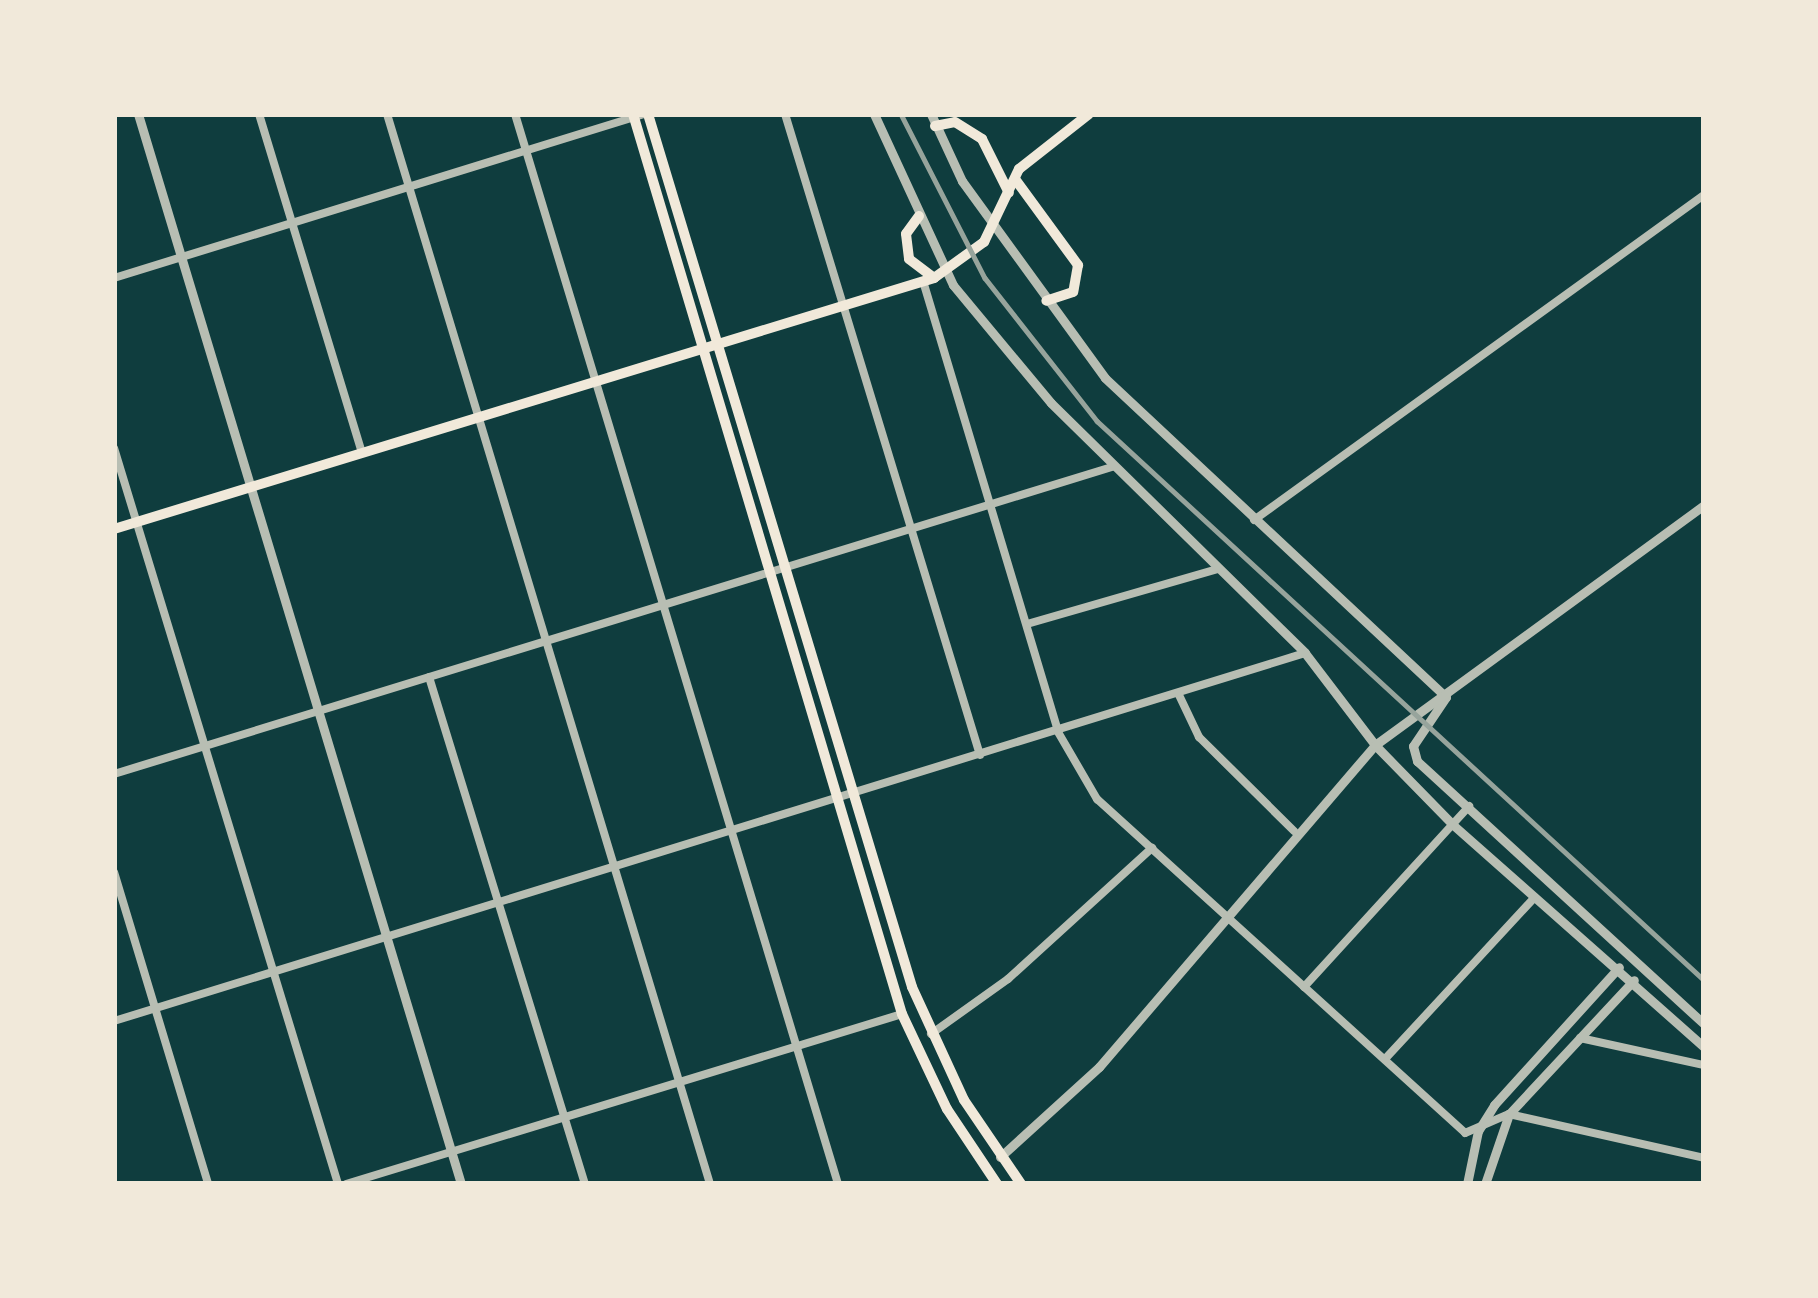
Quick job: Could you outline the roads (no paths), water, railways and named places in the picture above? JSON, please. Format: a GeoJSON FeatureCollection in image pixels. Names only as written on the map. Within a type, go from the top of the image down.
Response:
{"type":"FeatureCollection","features":[{"type":"Feature","properties":{"kind":"main road"},"geometry":{"type":"LineString","coordinates":[[114,529],[934,277],[971,256],[1034,154],[1088,114]]}},
{"type":"Feature","properties":{"kind":"main road"},"geometry":{"type":"LineString","coordinates":[[640,115],[718,343],[846,796],[902,1014],[947,1109],[997,1184]]}},
{"type":"Feature","properties":{"kind":"main road"},"geometry":{"type":"LineString","coordinates":[[640,115],[705,347],[781,569]]}},
{"type":"Feature","properties":{"kind":"main road"},"geometry":{"type":"LineString","coordinates":[[933,120],[956,122],[982,139],[1009,193]]}},
{"type":"Feature","properties":{"kind":"main road"},"geometry":{"type":"LineString","coordinates":[[1015,179],[1078,265],[1072,292],[1046,301]]}},
{"type":"Feature","properties":{"kind":"main road"},"geometry":{"type":"LineString","coordinates":[[919,216],[906,234],[909,259],[934,277]]}},
{"type":"Feature","properties":{"kind":"main road"},"geometry":{"type":"LineString","coordinates":[[846,796],[930,1035],[1000,1157],[1021,1184]]}},
{"type":"Feature","properties":{"kind":"street"},"geometry":{"type":"LineString","coordinates":[[138,114],[461,1184]]}},
{"type":"Feature","properties":{"kind":"street"},"geometry":{"type":"LineString","coordinates":[[259,114],[362,453]]}},
{"type":"Feature","properties":{"kind":"street"},"geometry":{"type":"LineString","coordinates":[[387,114],[710,1184]]}},
{"type":"Feature","properties":{"kind":"street"},"geometry":{"type":"LineString","coordinates":[[514,114],[838,1184]]}},
{"type":"Feature","properties":{"kind":"street"},"geometry":{"type":"LineString","coordinates":[[785,114],[980,755]]}},
{"type":"Feature","properties":{"kind":"street"},"geometry":{"type":"LineString","coordinates":[[874,114],[919,216],[991,504],[1058,733],[1076,772],[1224,915],[1465,1133],[1478,1132],[1509,1114],[1642,972]]}},
{"type":"Feature","properties":{"kind":"street"},"geometry":{"type":"LineString","coordinates":[[114,278],[640,115]]}},
{"type":"Feature","properties":{"kind":"street"},"geometry":{"type":"LineString","coordinates":[[933,120],[994,225],[1046,301],[1119,393],[1446,697]]}},
{"type":"Feature","properties":{"kind":"street"},"geometry":{"type":"LineString","coordinates":[[1253,520],[1704,195]]}},
{"type":"Feature","properties":{"kind":"street"},"geometry":{"type":"LineString","coordinates":[[934,277],[1112,467],[1305,653],[1375,746],[1452,824],[1704,1047]]}},
{"type":"Feature","properties":{"kind":"street"},"geometry":{"type":"LineString","coordinates":[[114,448],[342,1184],[902,1014]]}},
{"type":"Feature","properties":{"kind":"street"},"geometry":{"type":"LineString","coordinates":[[114,774],[1112,467]]}},
{"type":"Feature","properties":{"kind":"street"},"geometry":{"type":"LineString","coordinates":[[1000,1157],[1099,1066],[1294,831],[1375,746],[1423,704],[1446,697],[1704,506]]}},
{"type":"Feature","properties":{"kind":"street"},"geometry":{"type":"LineString","coordinates":[[1027,624],[1217,568]]}},
{"type":"Feature","properties":{"kind":"street"},"geometry":{"type":"LineString","coordinates":[[114,1021],[1305,653]]}},
{"type":"Feature","properties":{"kind":"street"},"geometry":{"type":"LineString","coordinates":[[430,677],[585,1184]]}},
{"type":"Feature","properties":{"kind":"street"},"geometry":{"type":"LineString","coordinates":[[1179,694],[1199,736],[1294,831]]}},
{"type":"Feature","properties":{"kind":"street"},"geometry":{"type":"LineString","coordinates":[[1446,697],[1412,752],[1642,972],[1704,1024]]}},
{"type":"Feature","properties":{"kind":"street"},"geometry":{"type":"LineString","coordinates":[[1304,987],[1469,806]]}},
{"type":"Feature","properties":{"kind":"street"},"geometry":{"type":"LineString","coordinates":[[930,1035],[1008,979],[1152,848]]}},
{"type":"Feature","properties":{"kind":"street"},"geometry":{"type":"LineString","coordinates":[[114,872],[208,1184]]}},
{"type":"Feature","properties":{"kind":"street"},"geometry":{"type":"LineString","coordinates":[[1385,1059],[1534,898]]}},
{"type":"Feature","properties":{"kind":"street"},"geometry":{"type":"LineString","coordinates":[[1467,1184],[1478,1132],[1627,958]]}},
{"type":"Feature","properties":{"kind":"street"},"geometry":{"type":"LineString","coordinates":[[1580,1038],[1704,1066]]}},
{"type":"Feature","properties":{"kind":"street"},"geometry":{"type":"LineString","coordinates":[[1509,1114],[1704,1159]]}},
{"type":"Feature","properties":{"kind":"street"},"geometry":{"type":"LineString","coordinates":[[1484,1184],[1509,1114]]}},
{"type":"Feature","properties":{"kind":"railway"},"geometry":{"type":"LineString","coordinates":[[901,114],[985,278],[1097,421],[1704,980]]}}]}
